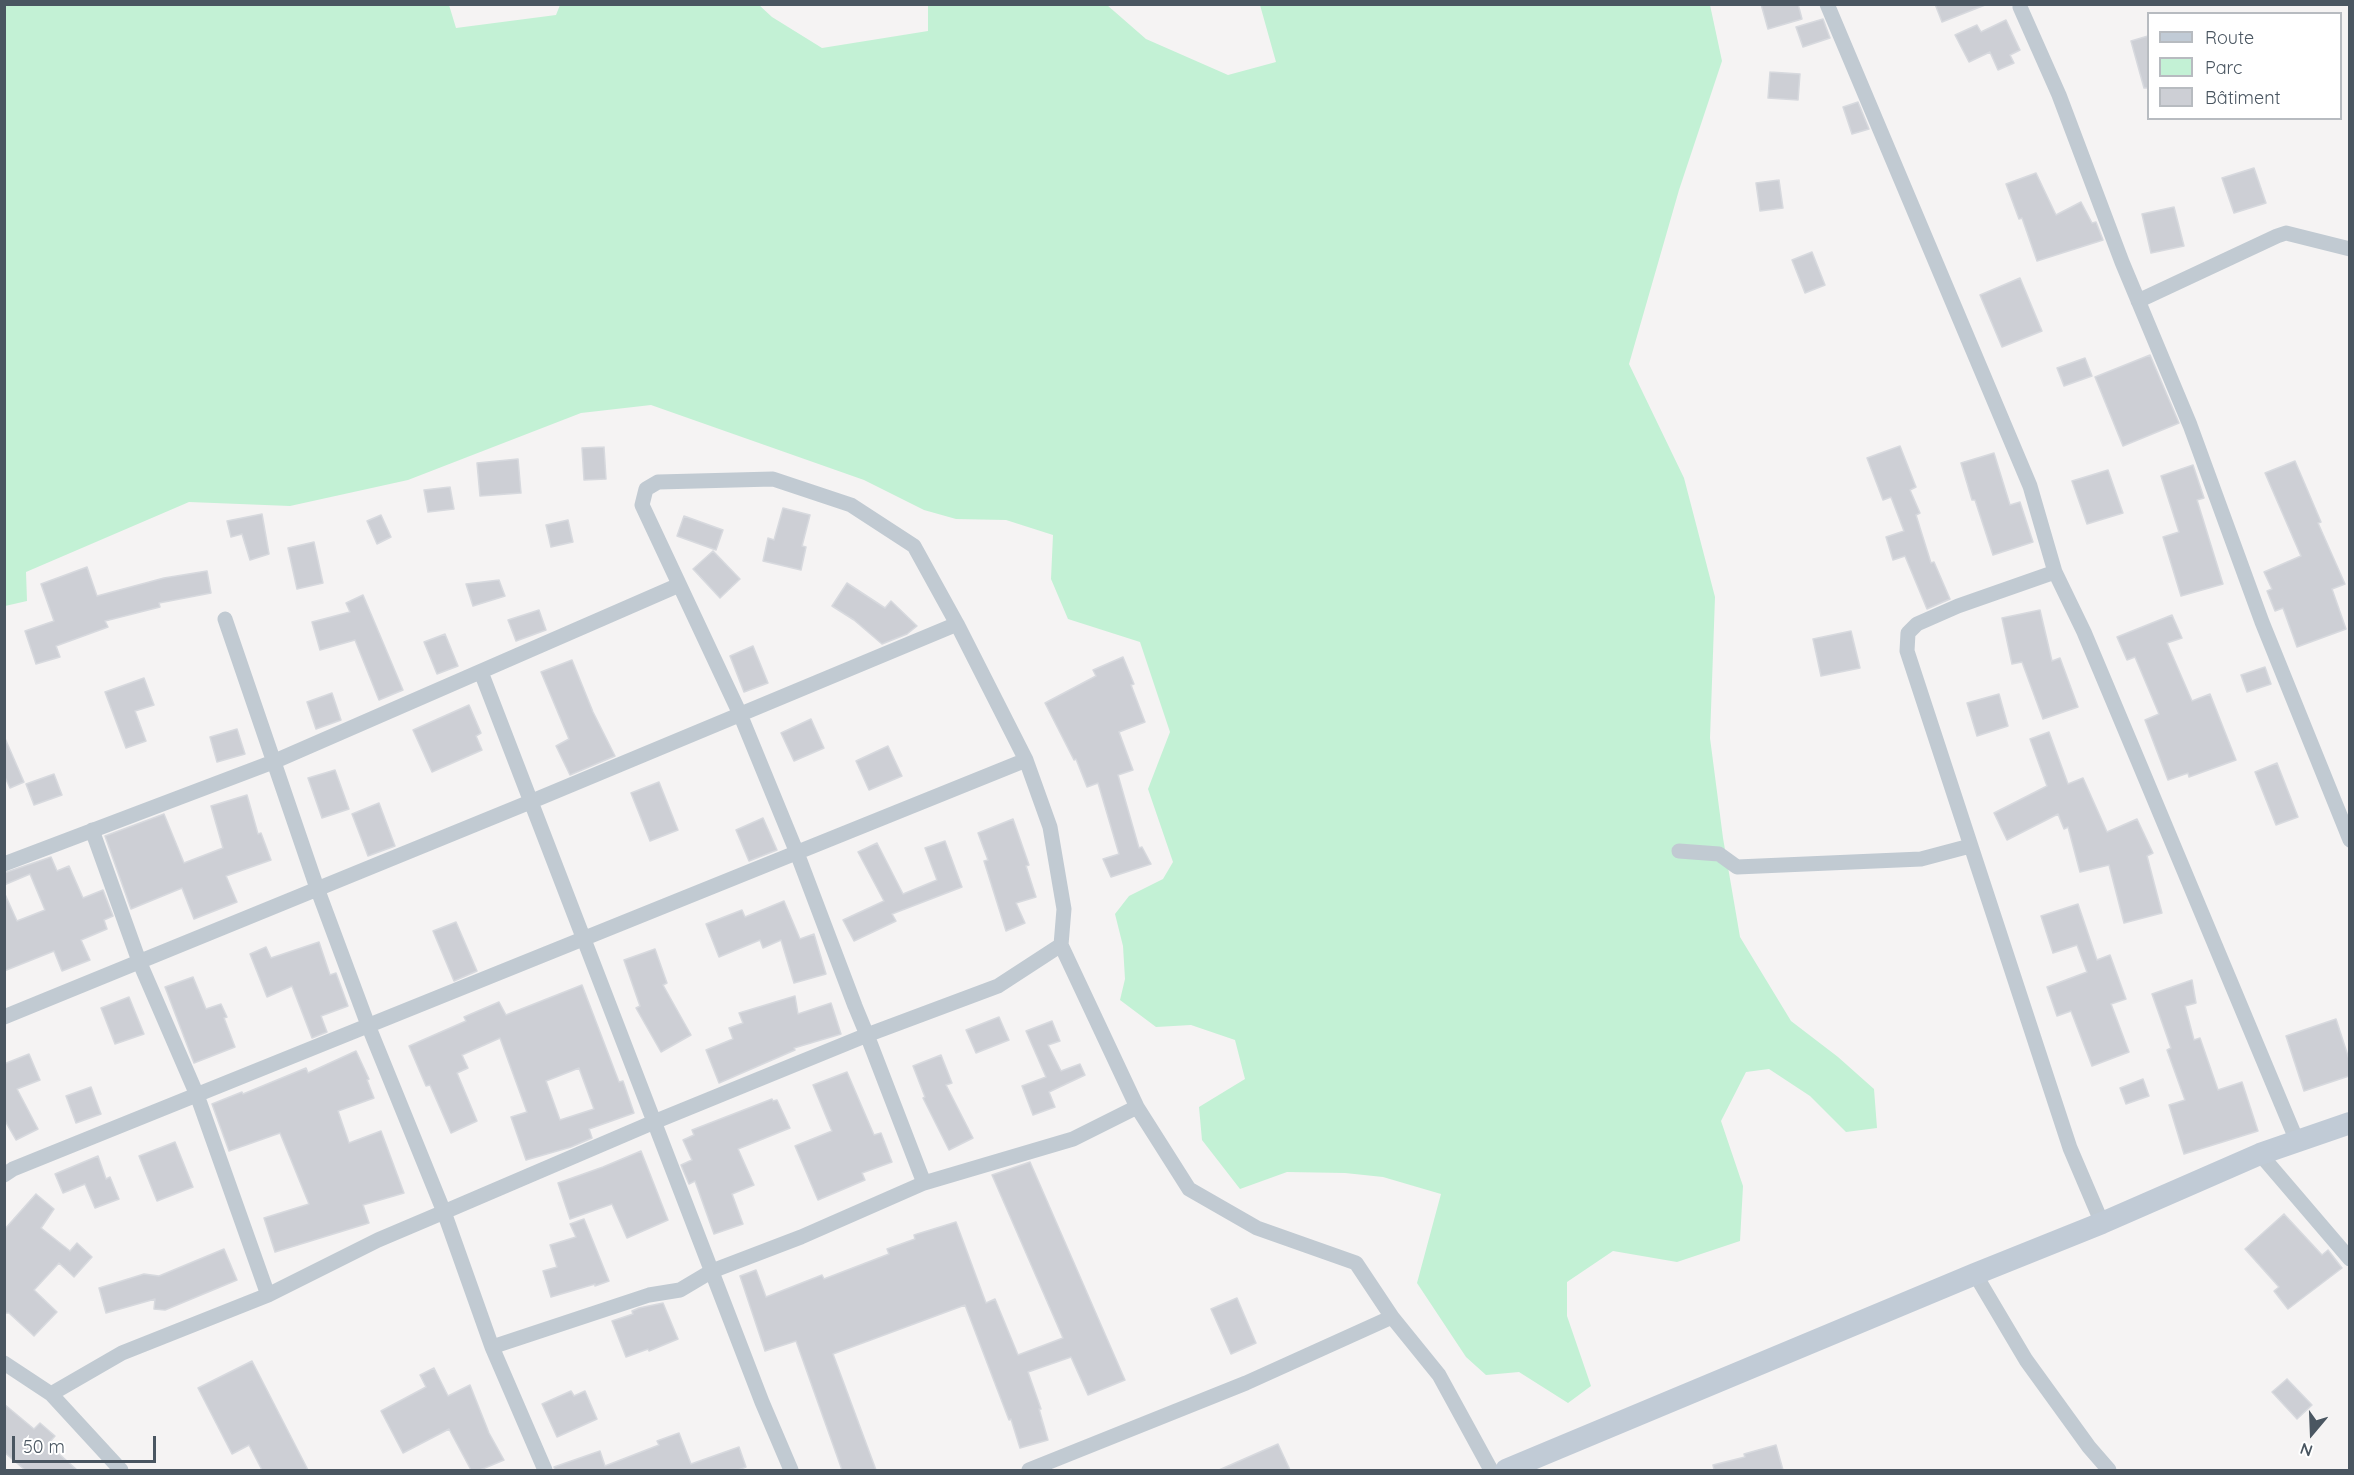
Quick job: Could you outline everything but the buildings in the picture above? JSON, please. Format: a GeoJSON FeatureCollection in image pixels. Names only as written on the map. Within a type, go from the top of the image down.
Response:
{"type":"FeatureCollection","features":[{"type":"Feature","properties":{"kind":"main road"},"geometry":{"type":"LineString","coordinates":[[1506,1470],[2102,1223],[2260,1154],[2349,1123]]}},
{"type":"Feature","properties":{"kind":"street"},"geometry":{"type":"LineString","coordinates":[[1827,4],[2030,486],[2055,572],[2102,676],[2297,1141]]}},
{"type":"Feature","properties":{"kind":"street"},"geometry":{"type":"LineString","coordinates":[[2020,7],[2058,95],[2138,301],[2190,425],[2262,622],[2346,819],[2349,840]]}},
{"type":"Feature","properties":{"kind":"street"},"geometry":{"type":"LineString","coordinates":[[2138,301],[2286,233],[2349,249]]}},
{"type":"Feature","properties":{"kind":"street"},"geometry":{"type":"LineString","coordinates":[[924,1182],[797,853],[740,714],[642,505],[646,489],[658,482],[773,479],[851,505],[914,546],[957,624],[1026,760],[1050,827],[1064,909],[1061,945],[1137,1107],[1189,1189],[1257,1228],[1356,1263],[1392,1317],[1439,1375],[1491,1470]]}},
{"type":"Feature","properties":{"kind":"street"},"geometry":{"type":"LineString","coordinates":[[2055,572],[1958,606],[1917,624],[1908,633],[1906,651],[2070,1148],[2102,1223]]}},
{"type":"Feature","properties":{"kind":"street"},"geometry":{"type":"LineString","coordinates":[[4,864],[273,762],[679,585]]}},
{"type":"Feature","properties":{"kind":"street"},"geometry":{"type":"LineString","coordinates":[[225,619],[317,888],[368,1025],[444,1212],[492,1347],[545,1470]]}},
{"type":"Feature","properties":{"kind":"street"},"geometry":{"type":"LineString","coordinates":[[4,1017],[957,624]]}},
{"type":"Feature","properties":{"kind":"street"},"geometry":{"type":"LineString","coordinates":[[481,672],[762,1402],[792,1470]]}},
{"type":"Feature","properties":{"kind":"street"},"geometry":{"type":"LineString","coordinates":[[4,1174],[13,1168],[1026,760]]}},
{"type":"Feature","properties":{"kind":"street"},"geometry":{"type":"LineString","coordinates":[[92,830],[139,960],[196,1095],[268,1295]]}},
{"type":"Feature","properties":{"kind":"street"},"geometry":{"type":"LineString","coordinates":[[1679,851],[1719,854],[1737,867],[1921,858],[1970,846]]}},
{"type":"Feature","properties":{"kind":"street"},"geometry":{"type":"LineString","coordinates":[[51,1394],[122,1353],[268,1295],[378,1240],[654,1122],[867,1035],[998,986],[1061,945]]}},
{"type":"Feature","properties":{"kind":"street"},"geometry":{"type":"LineString","coordinates":[[492,1347],[649,1295],[680,1290],[712,1271],[801,1237],[924,1182],[1073,1139],[1137,1107]]}},
{"type":"Feature","properties":{"kind":"street"},"geometry":{"type":"LineString","coordinates":[[2260,1154],[2349,1259]]}},
{"type":"Feature","properties":{"kind":"street"},"geometry":{"type":"LineString","coordinates":[[1975,1274],[2026,1360],[2089,1447],[2109,1470]]}},
{"type":"Feature","properties":{"kind":"street"},"geometry":{"type":"LineString","coordinates":[[1029,1470],[1245,1383],[1392,1317]]}},
{"type":"Feature","properties":{"kind":"street"},"geometry":{"type":"LineString","coordinates":[[4,1363],[51,1394],[121,1470]]}},
{"type":"Feature","properties":{"kind":"green space"},"geometry":{"type":"Polygon","coordinates":[[[4,5],[449,5],[456,28],[556,15],[560,5],[759,5],[772,17],[822,48],[928,31],[928,5],[1107,5],[1146,39],[1228,75],[1276,62],[1260,5],[1710,5],[1722,61],[1679,190],[1629,364],[1684,478],[1715,597],[1710,738],[1723,838],[1740,937],[1791,1021],[1838,1057],[1874,1089],[1877,1128],[1846,1132],[1810,1096],[1769,1069],[1746,1072],[1721,1121],[1743,1186],[1740,1241],[1677,1262],[1613,1251],[1567,1282],[1567,1316],[1591,1386],[1568,1403],[1519,1372],[1486,1375],[1466,1357],[1417,1283],[1441,1194],[1383,1177],[1345,1173],[1287,1172],[1240,1189],[1202,1140],[1199,1107],[1245,1079],[1235,1040],[1191,1025],[1156,1027],[1120,1000],[1125,979],[1123,946],[1115,914],[1129,896],[1163,879],[1173,862],[1148,789],[1170,732],[1140,642],[1068,619],[1051,579],[1053,535],[1006,520],[956,519],[924,510],[864,480],[651,405],[581,413],[408,480],[290,506],[189,502],[26,572],[27,601],[5,606],[4,5]]]}}]}
